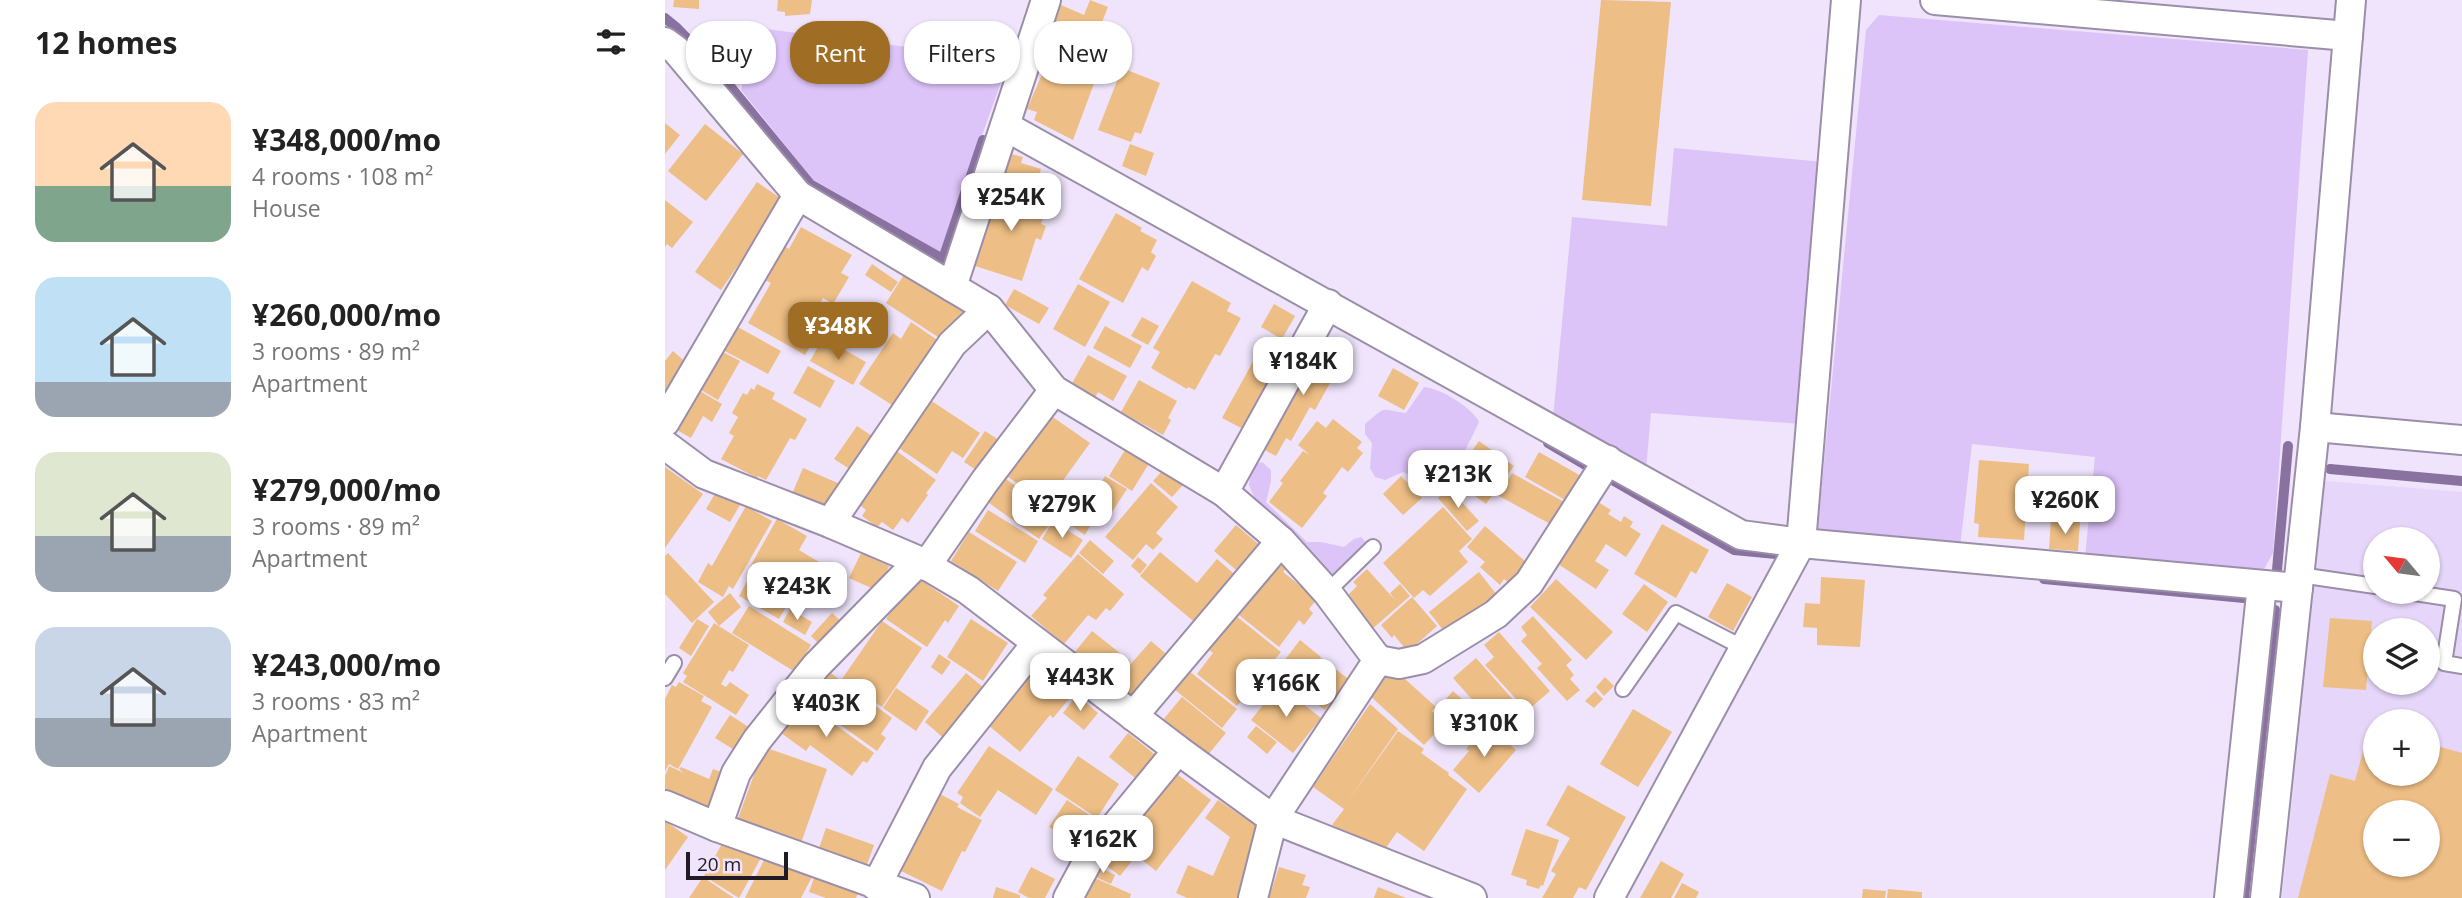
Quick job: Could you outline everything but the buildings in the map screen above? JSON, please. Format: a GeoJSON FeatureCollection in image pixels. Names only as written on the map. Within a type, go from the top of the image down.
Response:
{"type":"FeatureCollection","features":[{"type":"Feature","properties":{"kind":"street"},"geometry":{"type":"LineString","coordinates":[[952,287],[1046,0]]}},
{"type":"Feature","properties":{"kind":"street"},"geometry":{"type":"LineString","coordinates":[[1609,898],[1801,543],[1846,0]]}},
{"type":"Feature","properties":{"kind":"street"},"geometry":{"type":"LineString","coordinates":[[1935,0],[2348,36]]}},
{"type":"Feature","properties":{"kind":"street"},"geometry":{"type":"LineString","coordinates":[[2265,898],[2315,427],[2351,0]]}},
{"type":"Feature","properties":{"kind":"street"},"geometry":{"type":"LineString","coordinates":[[665,42],[676,50],[799,195],[989,309],[1054,390],[1224,492],[1281,541],[1327,592],[1378,660],[1399,664],[1423,659],[1496,614],[1529,583],[1608,460]]}},
{"type":"Feature","properties":{"kind":"street"},"geometry":{"type":"LineString","coordinates":[[1005,126],[1741,535],[1801,543],[2262,585],[2299,582]]}},
{"type":"Feature","properties":{"kind":"street"},"geometry":{"type":"LineString","coordinates":[[665,422],[799,195]]}},
{"type":"Feature","properties":{"kind":"street"},"geometry":{"type":"LineString","coordinates":[[1224,492],[1328,304]]}},
{"type":"Feature","properties":{"kind":"street"},"geometry":{"type":"LineString","coordinates":[[830,523],[952,345],[989,309]]}},
{"type":"Feature","properties":{"kind":"street"},"geometry":{"type":"LineString","coordinates":[[717,827],[736,773],[757,740],[816,666],[923,564],[1054,390]]}},
{"type":"Feature","properties":{"kind":"street"},"geometry":{"type":"LineString","coordinates":[[2315,427],[2462,440]]}},
{"type":"Feature","properties":{"kind":"street"},"geometry":{"type":"LineString","coordinates":[[665,445],[704,474],[830,523],[923,564],[968,590],[1273,819],[1472,898]]}},
{"type":"Feature","properties":{"kind":"street"},"geometry":{"type":"LineString","coordinates":[[1133,716],[1281,541]]}},
{"type":"Feature","properties":{"kind":"street"},"geometry":{"type":"LineString","coordinates":[[2228,898],[2262,585]]}},
{"type":"Feature","properties":{"kind":"street"},"geometry":{"type":"LineString","coordinates":[[665,805],[892,893],[937,768],[1037,643]]}},
{"type":"Feature","properties":{"kind":"street"},"geometry":{"type":"LineString","coordinates":[[1253,898],[1273,819],[1378,660]]}},
{"type":"Feature","properties":{"kind":"street"},"geometry":{"type":"LineString","coordinates":[[1068,898],[1090,857],[1178,750]]}},
{"type":"Feature","properties":{"kind":"lane"},"geometry":{"type":"LineString","coordinates":[[1327,592],[1373,547]]}},
{"type":"Feature","properties":{"kind":"lane"},"geometry":{"type":"LineString","coordinates":[[2299,582],[2363,585]]}},
{"type":"Feature","properties":{"kind":"lane"},"geometry":{"type":"LineString","coordinates":[[2440,597],[2454,599],[2444,663],[2462,666]]}},
{"type":"Feature","properties":{"kind":"lane"},"geometry":{"type":"LineString","coordinates":[[1623,689],[1676,613],[1744,648]]}},
{"type":"Feature","properties":{"kind":"lane"},"geometry":{"type":"LineString","coordinates":[[665,678],[674,663]]}},
{"type":"Feature","properties":{"kind":"shaded area"},"geometry":{"type":"Polygon","coordinates":[[[1879,15],[2308,50],[2273,553],[2263,571],[2085,557],[2095,457],[1972,444],[1960,547],[1817,535],[1866,30],[1879,15]]]}},
{"type":"Feature","properties":{"kind":"shaded area"},"geometry":{"type":"Polygon","coordinates":[[[776,30],[790,32],[790,84],[890,84],[890,45],[904,47],[904,84],[1000,84],[940,252],[812,179],[741,90],[743,84],[776,84],[776,30]]]}},
{"type":"Feature","properties":{"kind":"shaded area"},"geometry":{"type":"Polygon","coordinates":[[[1674,148],[1823,162],[1801,424],[1651,413],[1646,470],[1553,418],[1572,217],[1667,226],[1674,148]]]}},
{"type":"Feature","properties":{"kind":"shaded area"},"geometry":{"type":"Polygon","coordinates":[[[1424,387],[1439,391],[1455,400],[1476,417],[1479,422],[1465,451],[1451,469],[1434,480],[1423,481],[1403,472],[1385,480],[1375,477],[1370,468],[1372,443],[1365,434],[1365,424],[1384,410],[1406,413],[1424,387]]]}},
{"type":"Feature","properties":{"kind":"shaded area"},"geometry":{"type":"Polygon","coordinates":[[[1262,462],[1271,470],[1266,502],[1307,542],[1344,547],[1361,537],[1366,542],[1362,549],[1331,576],[1257,504],[1249,485],[1252,465],[1262,462]]]}},
{"type":"Feature","properties":{"kind":"shaded area"},"geometry":{"type":"Polygon","coordinates":[[[2325,481],[2462,492],[2462,898],[2282,898],[2325,481]]]}},
{"type":"Feature","properties":{"kind":"waterway"},"geometry":{"type":"LineString","coordinates":[[665,18],[711,63],[810,184],[943,259],[983,140]]}},
{"type":"Feature","properties":{"kind":"waterway"},"geometry":{"type":"LineString","coordinates":[[1548,443],[1587,466]]}},
{"type":"Feature","properties":{"kind":"waterway"},"geometry":{"type":"LineString","coordinates":[[2277,570],[2288,446]]}},
{"type":"Feature","properties":{"kind":"waterway"},"geometry":{"type":"LineString","coordinates":[[2330,469],[2462,481]]}},
{"type":"Feature","properties":{"kind":"waterway"},"geometry":{"type":"LineString","coordinates":[[1614,481],[1734,550],[1776,554]]}},
{"type":"Feature","properties":{"kind":"waterway"},"geometry":{"type":"LineString","coordinates":[[2044,579],[2244,598]]}},
{"type":"Feature","properties":{"kind":"waterway"},"geometry":{"type":"LineString","coordinates":[[2244,898],[2275,610]]}}]}
